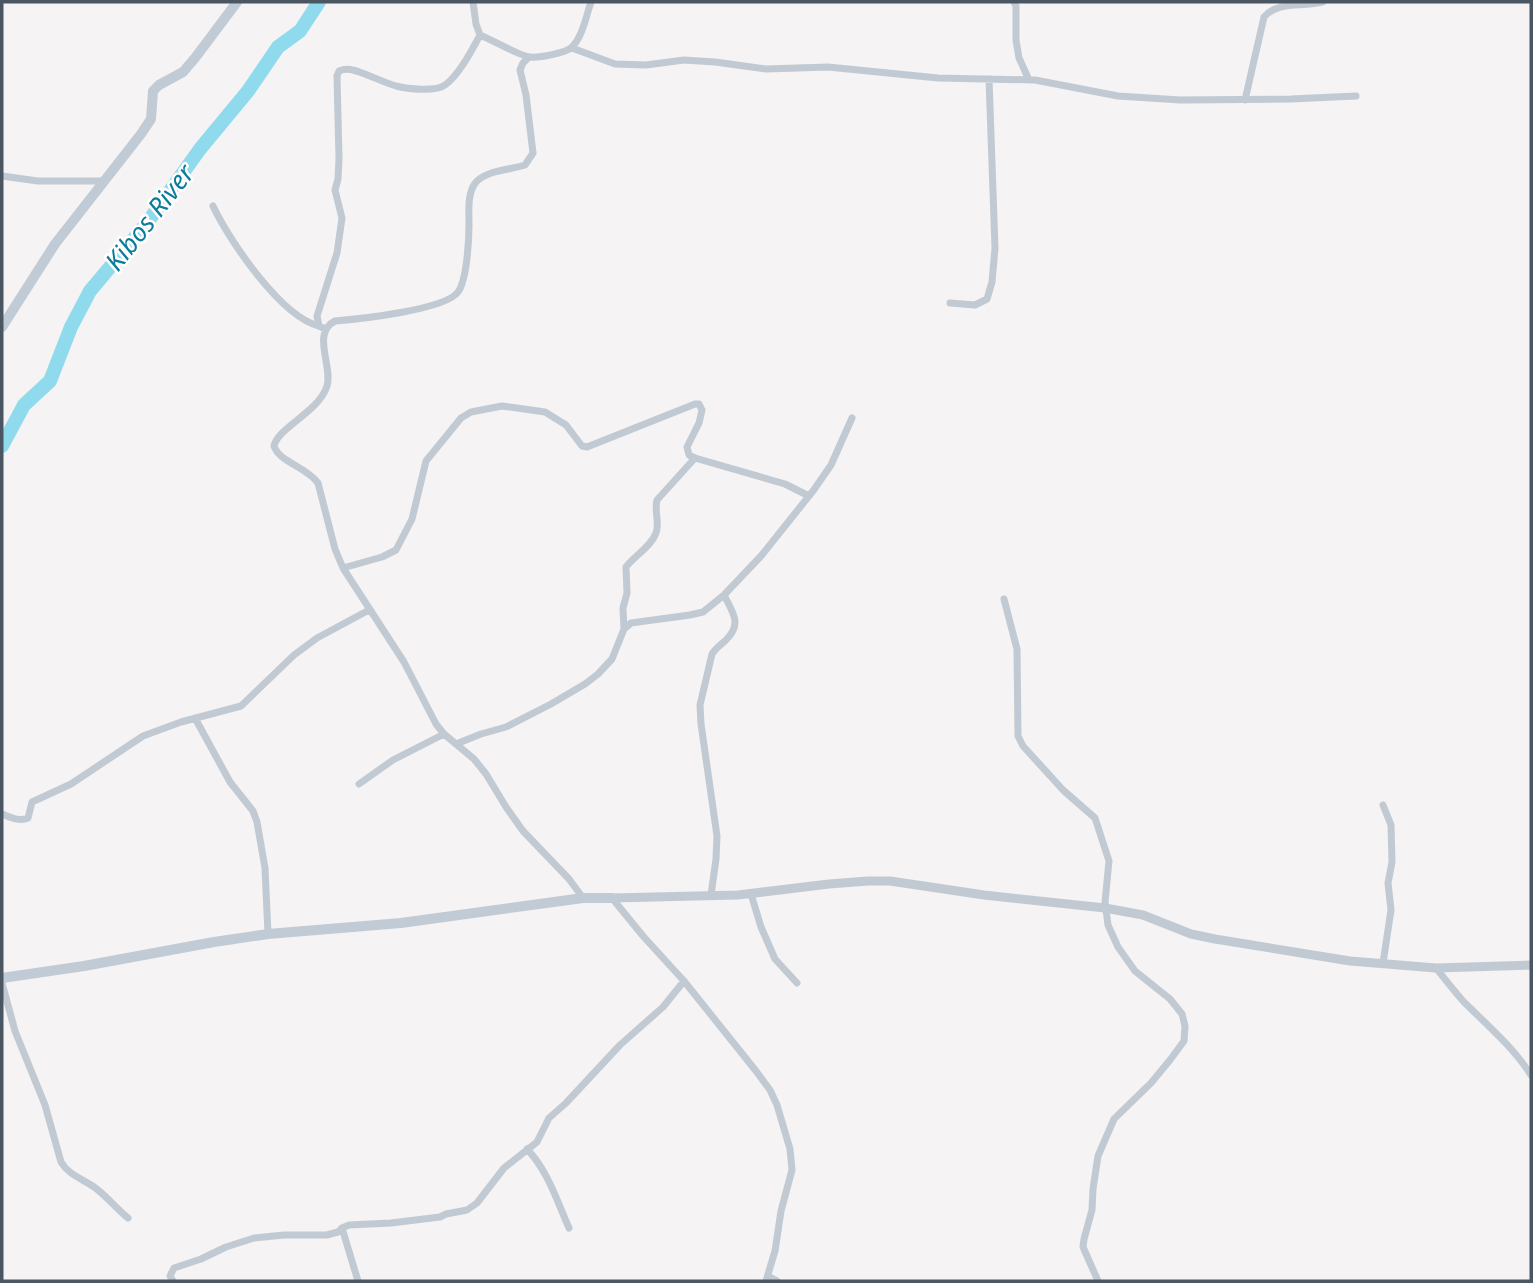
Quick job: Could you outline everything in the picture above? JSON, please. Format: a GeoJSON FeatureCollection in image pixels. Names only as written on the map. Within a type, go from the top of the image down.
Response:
{"type":"FeatureCollection","features":[{"type":"Feature","properties":{"kind":"main road"},"geometry":{"type":"LineString","coordinates":[[2,327],[55,244],[151,119],[153,91],[183,72],[237,2]]}},
{"type":"Feature","properties":{"kind":"main road"},"geometry":{"type":"LineString","coordinates":[[2,980],[268,934],[412,922],[583,898],[612,898]]}},
{"type":"Feature","properties":{"kind":"street"},"geometry":{"type":"LineString","coordinates":[[473,2],[480,35],[529,58]]}},
{"type":"Feature","properties":{"kind":"street"},"geometry":{"type":"LineString","coordinates":[[213,206],[222,226],[265,283],[283,303],[304,320],[322,327],[335,321],[392,314],[449,300],[456,295],[464,278],[470,200],[476,181],[526,165],[533,153],[520,70],[523,63],[529,58],[566,52],[572,48],[591,2]]}},
{"type":"Feature","properties":{"kind":"street"},"geometry":{"type":"LineString","coordinates":[[1014,2],[1019,58],[1029,80]]}},
{"type":"Feature","properties":{"kind":"street"},"geometry":{"type":"LineString","coordinates":[[1245,100],[1264,17],[1270,9],[1282,4],[1323,2]]}},
{"type":"Feature","properties":{"kind":"street"},"geometry":{"type":"LineString","coordinates":[[480,35],[449,82],[438,88],[396,86],[354,70],[339,71],[339,159],[335,190],[342,218],[337,253],[317,316],[322,327],[328,384],[316,404],[277,437],[274,446],[277,454],[312,475],[318,483],[335,549],[343,568],[404,662],[431,715],[444,734],[474,759],[523,831],[569,879],[583,898]]}},
{"type":"Feature","properties":{"kind":"street"},"geometry":{"type":"LineString","coordinates":[[572,48],[615,64],[646,65],[684,60],[766,69],[828,67],[938,78],[1029,80],[1118,96],[1180,100],[1356,96]]}},
{"type":"Feature","properties":{"kind":"street"},"geometry":{"type":"LineString","coordinates":[[950,303],[975,305],[987,299],[992,282],[995,247],[989,79]]}},
{"type":"Feature","properties":{"kind":"street"},"geometry":{"type":"LineString","coordinates":[[2,176],[38,181],[104,181]]}},
{"type":"Feature","properties":{"kind":"street"},"geometry":{"type":"LineString","coordinates":[[343,568],[382,557],[396,550],[412,519],[426,461],[461,418],[471,412],[502,406],[545,412],[566,425],[582,446],[587,447],[699,404],[702,410],[699,423],[687,447],[688,452],[695,458],[775,481],[809,496]]}},
{"type":"Feature","properties":{"kind":"street"},"geometry":{"type":"LineString","coordinates":[[624,629],[631,623],[703,612],[724,595],[761,556],[809,496],[831,465],[852,418]]}},
{"type":"Feature","properties":{"kind":"street"},"geometry":{"type":"LineString","coordinates":[[456,744],[526,718],[585,684],[612,659],[624,629],[626,567],[652,541],[656,533],[657,500],[695,458]]}},
{"type":"Feature","properties":{"kind":"street"},"geometry":{"type":"LineString","coordinates":[[711,895],[717,836],[700,705],[712,654],[732,633],[736,624],[736,618],[724,595]]}},
{"type":"Feature","properties":{"kind":"street"},"geometry":{"type":"LineString","coordinates":[[1004,599],[1017,649],[1018,736],[1023,746],[1063,790],[1096,818],[1109,861],[1105,908],[1108,925],[1118,947],[1135,971],[1170,999],[1182,1014],[1185,1026],[1184,1041],[1151,1083],[1114,1119],[1098,1156],[1092,1210],[1083,1247],[1098,1281]]}},
{"type":"Feature","properties":{"kind":"street"},"geometry":{"type":"LineString","coordinates":[[2,814],[25,820],[32,802],[71,784],[143,736],[241,706],[294,655],[317,638],[369,610]]}},
{"type":"Feature","properties":{"kind":"street"},"geometry":{"type":"LineString","coordinates":[[195,718],[225,775],[253,811],[257,822],[265,868],[268,934]]}},
{"type":"Feature","properties":{"kind":"street"},"geometry":{"type":"LineString","coordinates":[[359,784],[393,760],[444,734]]}},
{"type":"Feature","properties":{"kind":"street"},"geometry":{"type":"LineString","coordinates":[[1383,805],[1391,825],[1392,862],[1388,883],[1391,911],[1383,963]]}},
{"type":"Feature","properties":{"kind":"street"},"geometry":{"type":"LineString","coordinates":[[612,898],[751,894],[829,884],[890,881],[984,895],[1105,908],[1143,915],[1191,934],[1350,961],[1436,968],[1531,965]]}},
{"type":"Feature","properties":{"kind":"street"},"geometry":{"type":"LineString","coordinates":[[751,894],[775,959],[797,984]]}},
{"type":"Feature","properties":{"kind":"street"},"geometry":{"type":"LineString","coordinates":[[612,898],[684,981],[770,1090],[777,1105],[790,1149],[792,1170],[767,1279],[777,1281]]}},
{"type":"Feature","properties":{"kind":"street"},"geometry":{"type":"LineString","coordinates":[[1436,968],[1462,1000],[1521,1060],[1531,1075]]}},
{"type":"Feature","properties":{"kind":"street"},"geometry":{"type":"LineString","coordinates":[[2,980],[15,1031],[45,1105],[61,1162],[66,1170],[97,1189],[128,1218]]}},
{"type":"Feature","properties":{"kind":"street"},"geometry":{"type":"LineString","coordinates":[[173,1281],[170,1276],[174,1268],[243,1241],[265,1237],[334,1234],[349,1225],[440,1217],[467,1210],[477,1203],[504,1168],[537,1142],[549,1118],[620,1045],[663,1007],[684,981]]}},
{"type":"Feature","properties":{"kind":"street"},"geometry":{"type":"LineString","coordinates":[[527,1149],[536,1158],[550,1184],[569,1228]]}},
{"type":"Feature","properties":{"kind":"street"},"geometry":{"type":"LineString","coordinates":[[342,1227],[358,1281]]}},
{"type":"Feature","properties":{"kind":"waterway","name":"Kibos River"},"geometry":{"type":"LineString","coordinates":[[2,446],[24,405],[50,381],[71,327],[90,291],[147,223],[200,149],[248,91],[278,47],[300,31],[319,2]]}}]}
